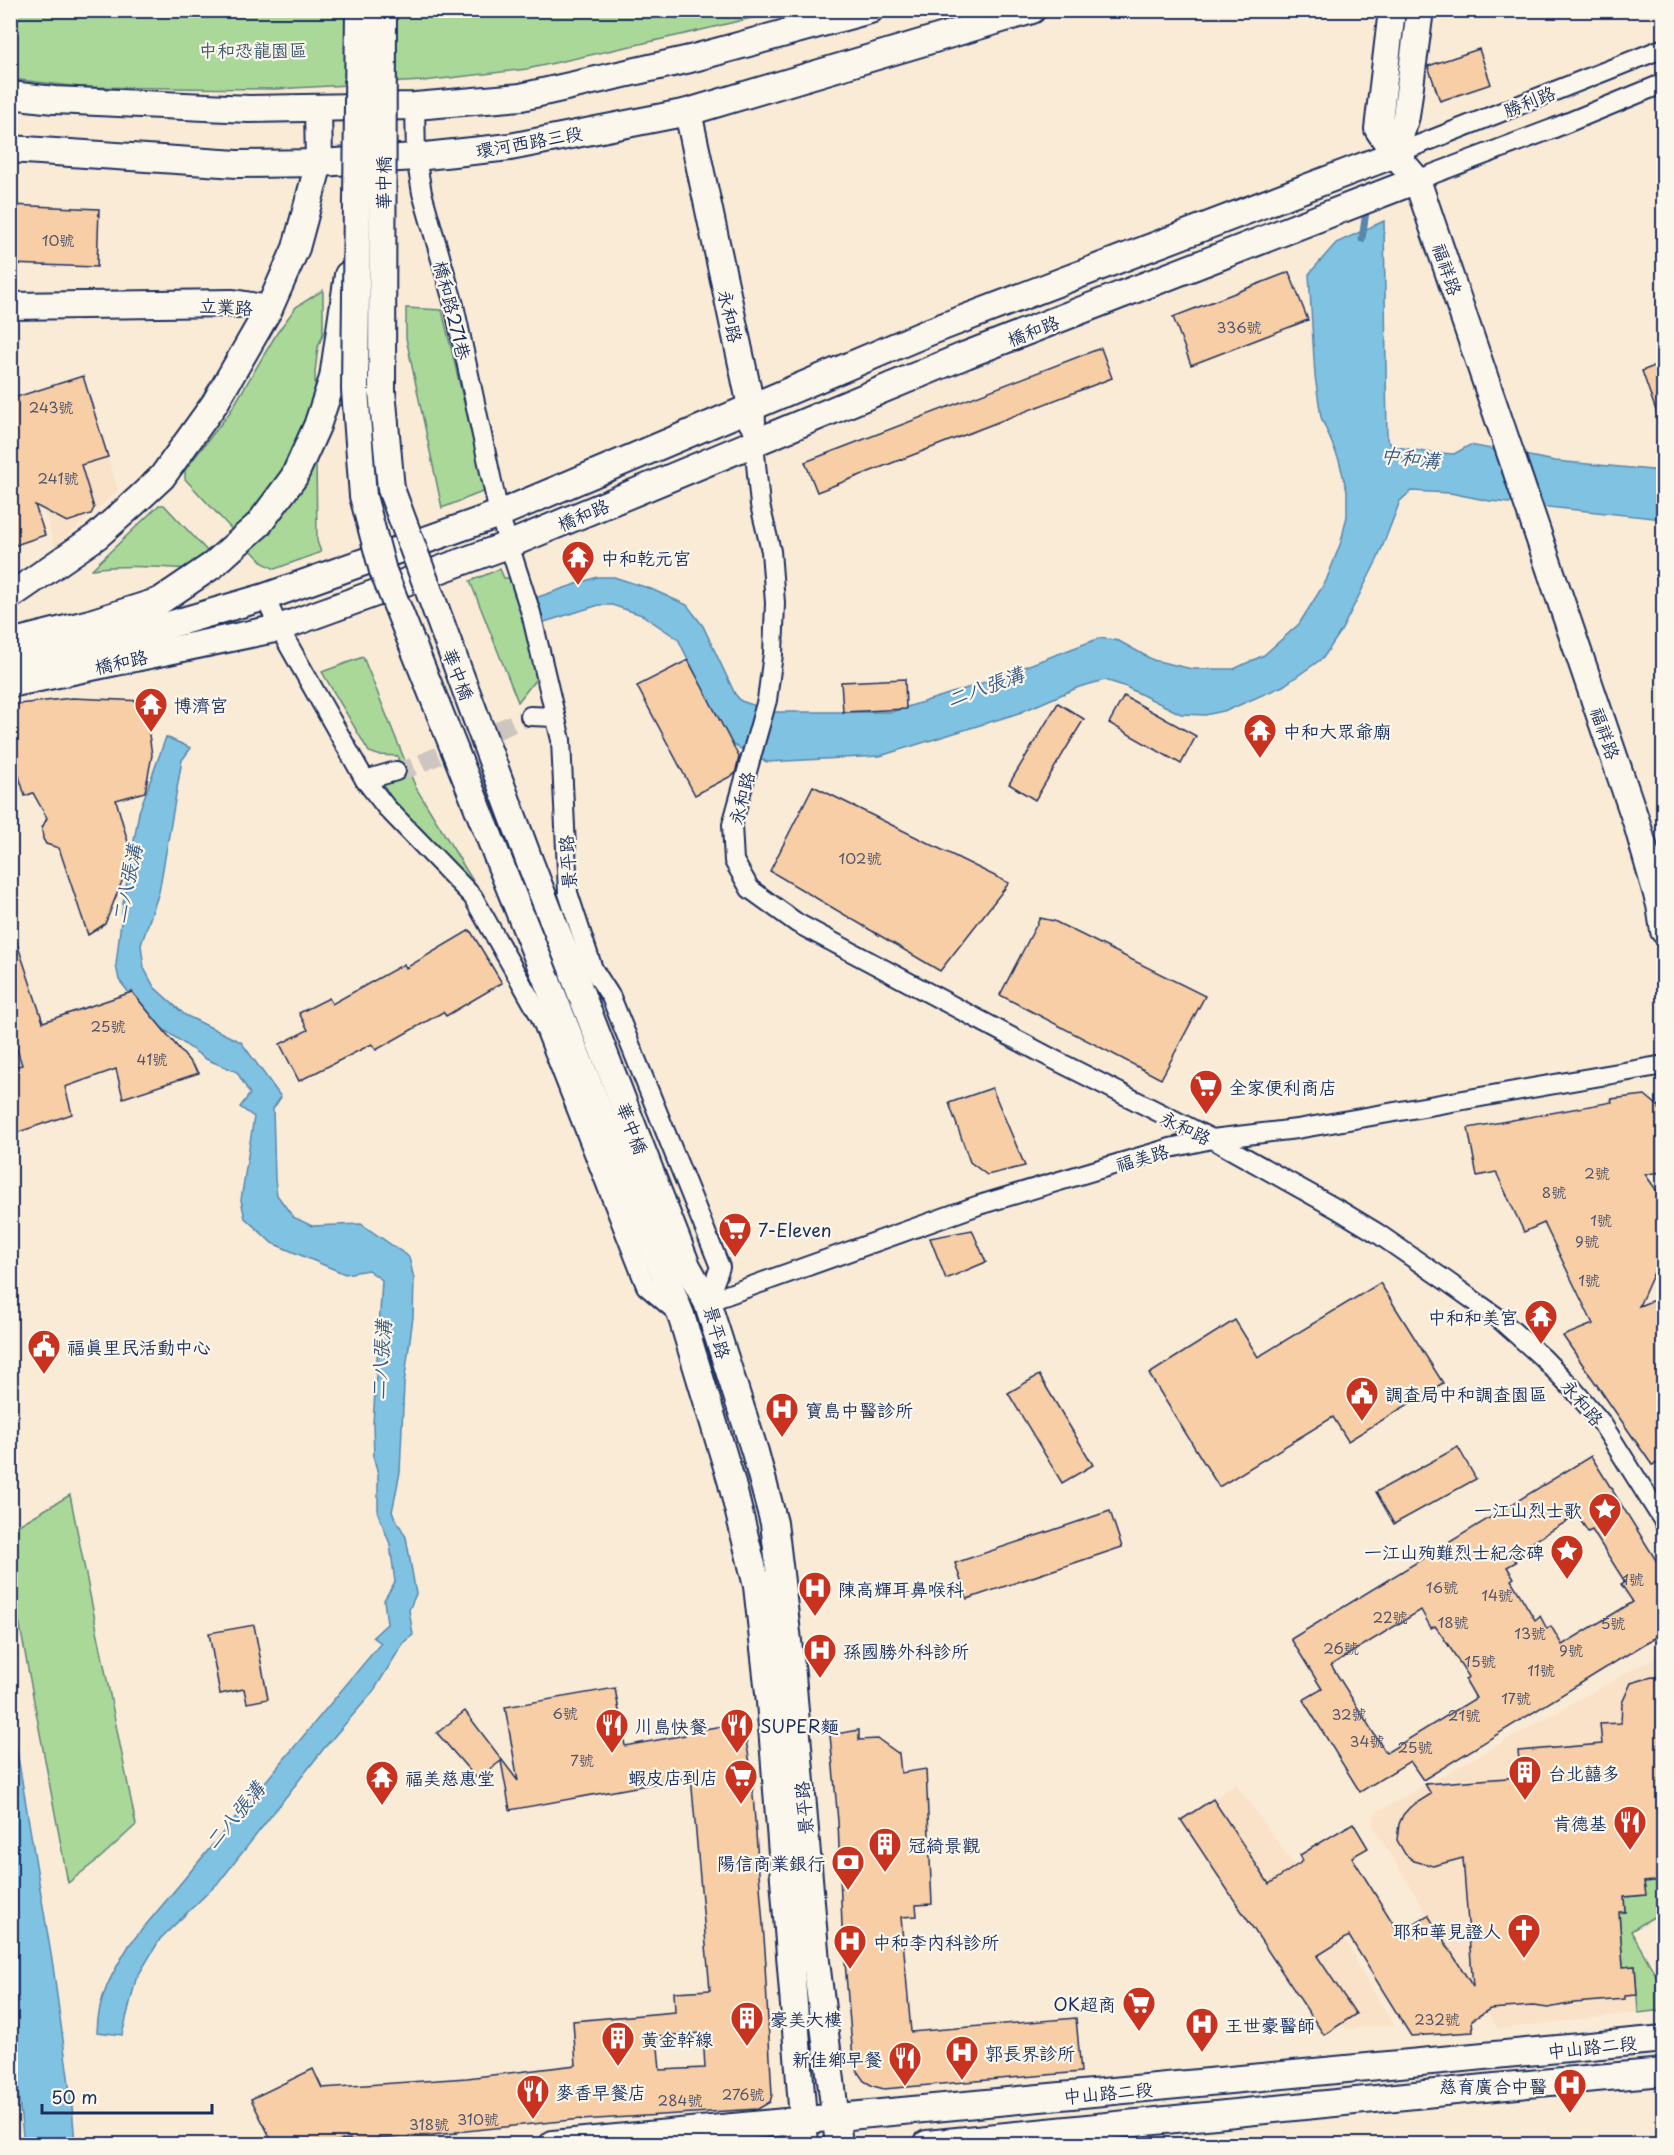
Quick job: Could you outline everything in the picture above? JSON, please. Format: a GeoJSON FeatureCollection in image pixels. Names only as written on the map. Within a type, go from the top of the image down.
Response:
{"type":"FeatureCollection","features":[{"type":"Feature","properties":{"kind":"main road","name":"華中橋"},"geometry":{"type":"LineString","coordinates":[[360,10],[355,390],[363,496],[383,571],[676,1271],[707,1302]]}},
{"type":"Feature","properties":{"kind":"main road","name":"華中橋"},"geometry":{"type":"LineString","coordinates":[[383,10],[382,391],[391,489],[529,860],[676,1271]]}},
{"type":"Feature","properties":{"kind":"main road"},"geometry":{"type":"LineString","coordinates":[[10,95],[54,100],[249,109],[415,106],[521,97],[690,59],[870,10]]}},
{"type":"Feature","properties":{"kind":"main road","name":"環河西路三段"},"geometry":{"type":"LineString","coordinates":[[10,149],[237,164],[319,163],[416,157],[510,147],[688,112],[1032,10]]}},
{"type":"Feature","properties":{"kind":"main road","name":"福祥路"},"geometry":{"type":"LineString","coordinates":[[1392,10],[1378,129],[1417,180],[1637,824],[1662,904],[1664,931]]}},
{"type":"Feature","properties":{"kind":"main road"},"geometry":{"type":"LineString","coordinates":[[1395,154],[1406,116],[1420,10]]}},
{"type":"Feature","properties":{"kind":"main road","name":"立業路"},"geometry":{"type":"LineString","coordinates":[[10,306],[233,303],[269,309],[296,248],[319,163],[318,109]]}},
{"type":"Feature","properties":{"kind":"main road","name":"永和路"},"geometry":{"type":"LineString","coordinates":[[688,112],[751,406],[754,443]]}},
{"type":"Feature","properties":{"kind":"main road","name":"橋和路"},"geometry":{"type":"LineString","coordinates":[[10,662],[148,631],[265,597],[499,514],[929,332],[1395,154]]}},
{"type":"Feature","properties":{"kind":"main road","name":"橋和路"},"geometry":{"type":"LineString","coordinates":[[10,684],[279,628],[508,545],[966,356],[1417,180]]}},
{"type":"Feature","properties":{"kind":"main road"},"geometry":{"type":"LineString","coordinates":[[10,643],[90,623],[160,601],[213,565],[259,525],[294,477],[333,378],[357,213]]}},
{"type":"Feature","properties":{"kind":"main road"},"geometry":{"type":"LineString","coordinates":[[1126,257],[1138,289]]}},
{"type":"Feature","properties":{"kind":"main road"},"geometry":{"type":"LineString","coordinates":[[10,596],[97,536],[162,477],[215,403],[269,309]]}},
{"type":"Feature","properties":{"kind":"main road","name":"景平路"},"geometry":{"type":"LineString","coordinates":[[676,1271],[681,1316],[731,1480],[757,1586],[770,1702],[803,2133]]}},
{"type":"Feature","properties":{"kind":"main road","name":"景平路"},"geometry":{"type":"LineString","coordinates":[[707,1302],[755,1452],[774,1523],[792,1675],[816,1962],[839,2145]]}},
{"type":"Feature","properties":{"kind":"main road","name":"中山路二段"},"geometry":{"type":"LineString","coordinates":[[553,2145],[803,2133],[836,2118],[1664,2039]]}},
{"type":"Feature","properties":{"kind":"main road","name":"中山路二段"},"geometry":{"type":"LineString","coordinates":[[927,2145],[1664,2072]]}},
{"type":"Feature","properties":{"kind":"street","name":"勝利路"},"geometry":{"type":"LineString","coordinates":[[1395,154],[1664,48]]}},
{"type":"Feature","properties":{"kind":"street","name":"勝利路"},"geometry":{"type":"LineString","coordinates":[[1417,180],[1552,129],[1664,83]]}},
{"type":"Feature","properties":{"kind":"street","name":"橋和路271巷"},"geometry":{"type":"LineString","coordinates":[[415,106],[416,157],[422,193],[454,305],[499,514]]}},
{"type":"Feature","properties":{"kind":"street","name":"永和路"},"geometry":{"type":"LineString","coordinates":[[754,443],[760,505],[771,551],[775,603],[773,654],[767,700],[732,825],[734,861],[750,889],[797,923],[1060,1063],[1212,1139],[1377,1233],[1497,1317],[1553,1368],[1601,1422],[1661,1518]]}},
{"type":"Feature","properties":{"kind":"street","name":"景平路"},"geometry":{"type":"LineString","coordinates":[[499,514],[531,613],[561,740],[567,893],[593,969],[611,997],[720,1267],[707,1302]]}},
{"type":"Feature","properties":{"kind":"street","name":"景平路"},"geometry":{"type":"LineString","coordinates":[[265,597],[279,628],[365,780],[386,807],[473,897],[540,1016],[646,1286],[681,1316]]}},
{"type":"Feature","properties":{"kind":"street"},"geometry":{"type":"LineString","coordinates":[[530,716],[555,717]]}},
{"type":"Feature","properties":{"kind":"street"},"geometry":{"type":"LineString","coordinates":[[365,780],[396,771]]}},
{"type":"Feature","properties":{"kind":"street","name":"福美路"},"geometry":{"type":"LineString","coordinates":[[707,1302],[979,1204],[1170,1148],[1212,1139],[1296,1129],[1664,1065]]}},
{"type":"Feature","properties":{"kind":"street"},"geometry":{"type":"LineString","coordinates":[[1661,1518],[1664,1496]]}},
{"type":"Feature","properties":{"kind":"shaded area"},"geometry":{"type":"Polygon","coordinates":[[[83,376],[118,490],[55,547],[10,399],[83,376]]]}},
{"type":"Feature","properties":{"kind":"shaded area"},"geometry":{"type":"Polygon","coordinates":[[[1663,1653],[1663,1911],[1631,1931],[1663,1984],[1663,2010],[1498,2029],[1372,1825],[1375,1813],[1663,1653]]]}},
{"type":"Feature","properties":{"kind":"shaded area"},"geometry":{"type":"Polygon","coordinates":[[[1236,1784],[1356,1957],[1356,1963],[1394,2025],[1346,2029],[1181,1820],[1236,1784]]]}},
{"type":"Feature","properties":{"kind":"green space","name":"中和恐龍園區"},"geometry":{"type":"Polygon","coordinates":[[[10,11],[780,11],[527,69],[423,81],[275,89],[80,87],[11,79],[10,11]]]}},
{"type":"Feature","properties":{"kind":"green space"},"geometry":{"type":"Polygon","coordinates":[[[323,290],[323,334],[318,347],[315,372],[317,541],[321,552],[275,569],[263,563],[185,479],[185,470],[230,412],[277,333],[296,307],[323,290]]]}},
{"type":"Feature","properties":{"kind":"green space"},"geometry":{"type":"Polygon","coordinates":[[[406,308],[442,310],[485,491],[442,508],[406,338],[406,308]]]}},
{"type":"Feature","properties":{"kind":"green space"},"geometry":{"type":"Polygon","coordinates":[[[159,505],[164,505],[225,570],[143,567],[92,569],[159,505]]]}},
{"type":"Feature","properties":{"kind":"green space"},"geometry":{"type":"Polygon","coordinates":[[[500,569],[504,578],[509,578],[526,624],[539,675],[518,702],[470,581],[500,569]]]}},
{"type":"Feature","properties":{"kind":"green space"},"geometry":{"type":"Polygon","coordinates":[[[363,657],[416,788],[484,899],[384,792],[384,779],[399,779],[398,756],[369,752],[322,672],[363,657]]]}},
{"type":"Feature","properties":{"kind":"green space"},"geometry":{"type":"Polygon","coordinates":[[[70,1495],[136,1825],[68,1883],[11,1578],[10,1530],[70,1495]]]}},
{"type":"Feature","properties":{"kind":"green space"},"geometry":{"type":"Polygon","coordinates":[[[1663,1880],[1663,1911],[1631,1931],[1663,1984],[1663,2010],[1638,2013],[1635,1966],[1623,1967],[1619,1912],[1625,1912],[1624,1897],[1645,1895],[1644,1882],[1663,1880]]]}},
{"type":"Feature","properties":{"kind":"water","name":"二八張溝"},"geometry":{"type":"Polygon","coordinates":[[[1384,221],[1387,439],[1392,446],[1454,454],[1470,445],[1555,461],[1663,471],[1663,519],[1490,501],[1450,493],[1411,491],[1400,501],[1378,558],[1341,631],[1323,658],[1283,686],[1228,710],[1205,715],[1181,714],[1124,686],[1105,680],[1079,687],[1019,713],[880,756],[767,762],[729,743],[678,639],[642,615],[612,605],[599,605],[541,623],[532,599],[597,577],[614,577],[651,589],[687,605],[703,626],[735,694],[741,701],[774,712],[891,712],[974,686],[1100,638],[1119,641],[1153,660],[1192,669],[1234,669],[1264,655],[1299,624],[1326,581],[1341,542],[1347,516],[1347,491],[1339,460],[1321,417],[1315,376],[1309,274],[1336,243],[1384,221]]]}},
{"type":"Feature","properties":{"kind":"water","name":"二八張溝"},"geometry":{"type":"Polygon","coordinates":[[[166,737],[191,748],[182,760],[159,892],[141,945],[144,968],[154,987],[185,1015],[241,1042],[281,1097],[273,1109],[275,1179],[277,1195],[293,1217],[312,1226],[361,1224],[409,1257],[414,1279],[413,1317],[404,1384],[400,1472],[392,1512],[406,1537],[416,1594],[409,1610],[413,1635],[404,1642],[373,1692],[325,1747],[220,1881],[160,1939],[136,1979],[122,2035],[97,2032],[103,1996],[117,1965],[130,1944],[381,1643],[373,1637],[387,1624],[384,1600],[395,1582],[390,1544],[378,1513],[378,1474],[374,1459],[373,1424],[382,1280],[368,1270],[345,1274],[272,1243],[245,1218],[241,1200],[254,1117],[240,1107],[250,1094],[237,1072],[206,1059],[149,1019],[119,980],[116,965],[123,904],[139,812],[166,737]]]}},
{"type":"Feature","properties":{"kind":"water"},"geometry":{"type":"Polygon","coordinates":[[[11,1715],[53,1966],[75,2144],[24,2144],[10,2020],[11,1715]]]}},
{"type":"Feature","properties":{"kind":"building"},"geometry":{"type":"Polygon","coordinates":[[[1479,49],[1491,84],[1440,101],[1428,66],[1479,49]]]}},
{"type":"Feature","properties":{"kind":"building"},"geometry":{"type":"Polygon","coordinates":[[[10,205],[99,209],[97,267],[10,264],[10,205]]]}},
{"type":"Feature","properties":{"kind":"building"},"geometry":{"type":"Polygon","coordinates":[[[1289,272],[1308,320],[1191,365],[1173,317],[1289,272]]]}},
{"type":"Feature","properties":{"kind":"building"},"geometry":{"type":"Polygon","coordinates":[[[1101,348],[1112,378],[817,492],[805,462],[1101,348]]]}},
{"type":"Feature","properties":{"kind":"building"},"geometry":{"type":"Polygon","coordinates":[[[1664,362],[1664,425],[1661,425],[1642,371],[1664,362]]]}},
{"type":"Feature","properties":{"kind":"building"},"geometry":{"type":"Polygon","coordinates":[[[83,376],[108,457],[81,465],[94,508],[91,514],[67,522],[35,505],[45,535],[10,547],[10,399],[83,376]]]}},
{"type":"Feature","properties":{"kind":"building"},"geometry":{"type":"Polygon","coordinates":[[[688,660],[739,757],[735,774],[695,795],[637,686],[688,660]]]}},
{"type":"Feature","properties":{"kind":"building"},"geometry":{"type":"Polygon","coordinates":[[[905,679],[906,709],[843,712],[841,682],[905,679]]]}},
{"type":"Feature","properties":{"kind":"building"},"geometry":{"type":"Polygon","coordinates":[[[1124,696],[1196,736],[1181,764],[1109,723],[1124,696]]]}},
{"type":"Feature","properties":{"kind":"building"},"geometry":{"type":"Polygon","coordinates":[[[72,698],[144,701],[152,755],[145,792],[116,800],[132,856],[105,924],[88,935],[59,848],[46,844],[43,839],[42,828],[47,818],[33,793],[25,796],[10,746],[10,705],[72,698]]]}},
{"type":"Feature","properties":{"kind":"building"},"geometry":{"type":"Polygon","coordinates":[[[1058,703],[1084,719],[1035,800],[1009,784],[1058,703]]]}},
{"type":"Feature","properties":{"kind":"building"},"geometry":{"type":"Polygon","coordinates":[[[813,786],[1009,883],[940,971],[770,871],[813,786]]]}},
{"type":"Feature","properties":{"kind":"building"},"geometry":{"type":"Polygon","coordinates":[[[1040,918],[1054,921],[1205,996],[1161,1079],[1000,995],[1040,918]]]}},
{"type":"Feature","properties":{"kind":"building"},"geometry":{"type":"Polygon","coordinates":[[[470,930],[502,983],[446,1016],[443,1012],[376,1050],[372,1044],[299,1081],[280,1044],[308,1030],[299,1013],[329,998],[332,1004],[404,964],[406,968],[470,930]]]}},
{"type":"Feature","properties":{"kind":"building"},"geometry":{"type":"Polygon","coordinates":[[[10,934],[14,934],[43,1022],[132,992],[199,1073],[123,1098],[116,1069],[65,1087],[72,1114],[10,1135],[10,1068],[22,1065],[10,1027],[10,934]]]}},
{"type":"Feature","properties":{"kind":"building"},"geometry":{"type":"Polygon","coordinates":[[[992,1088],[1025,1166],[987,1175],[970,1162],[949,1103],[992,1088]]]}},
{"type":"Feature","properties":{"kind":"building"},"geometry":{"type":"Polygon","coordinates":[[[1645,1095],[1658,1106],[1664,1120],[1664,1172],[1645,1174],[1664,1201],[1664,1250],[1639,1306],[1664,1296],[1664,1461],[1652,1465],[1563,1336],[1593,1324],[1544,1223],[1524,1232],[1496,1172],[1477,1176],[1468,1128],[1612,1102],[1611,1099],[1645,1095]]]}},
{"type":"Feature","properties":{"kind":"building"},"geometry":{"type":"Polygon","coordinates":[[[972,1230],[986,1262],[946,1279],[930,1238],[972,1230]]]}},
{"type":"Feature","properties":{"kind":"building"},"geometry":{"type":"Polygon","coordinates":[[[1380,1283],[1443,1383],[1348,1441],[1333,1417],[1219,1487],[1149,1374],[1235,1320],[1258,1357],[1380,1283]]]}},
{"type":"Feature","properties":{"kind":"building"},"geometry":{"type":"Polygon","coordinates":[[[1039,1375],[1093,1465],[1062,1483],[1008,1393],[1039,1375]]]}},
{"type":"Feature","properties":{"kind":"building"},"geometry":{"type":"Polygon","coordinates":[[[1458,1447],[1476,1479],[1394,1524],[1376,1492],[1458,1447]]]}},
{"type":"Feature","properties":{"kind":"building"},"geometry":{"type":"Polygon","coordinates":[[[1591,1456],[1664,1573],[1664,1632],[1423,1780],[1410,1761],[1360,1792],[1303,1700],[1322,1689],[1291,1639],[1591,1456]],[[1577,1515],[1512,1555],[1516,1562],[1507,1567],[1514,1578],[1511,1580],[1535,1620],[1540,1616],[1547,1629],[1551,1626],[1562,1645],[1633,1602],[1621,1584],[1625,1582],[1592,1530],[1588,1532],[1577,1515]],[[1421,1610],[1331,1665],[1386,1753],[1476,1698],[1465,1679],[1469,1677],[1435,1626],[1431,1628],[1421,1610]]]}},
{"type":"Feature","properties":{"kind":"building"},"geometry":{"type":"Polygon","coordinates":[[[1110,1511],[1122,1547],[967,1599],[955,1563],[1110,1511]]]}},
{"type":"Feature","properties":{"kind":"building"},"geometry":{"type":"Polygon","coordinates":[[[254,1625],[268,1699],[247,1703],[244,1689],[220,1694],[209,1633],[254,1625]]]}},
{"type":"Feature","properties":{"kind":"building"},"geometry":{"type":"Polygon","coordinates":[[[1652,1677],[1664,1678],[1664,1880],[1644,1882],[1646,1895],[1624,1897],[1625,1912],[1619,1912],[1623,1967],[1635,1966],[1637,1995],[1625,1996],[1625,1999],[1574,2003],[1548,2008],[1533,2006],[1490,2009],[1472,2020],[1473,2032],[1411,2036],[1349,1936],[1317,1956],[1356,2014],[1324,2035],[1181,1820],[1213,1799],[1269,1884],[1303,1861],[1300,1855],[1353,1823],[1368,1848],[1352,1857],[1399,1933],[1428,1915],[1473,1987],[1463,1858],[1433,1866],[1414,1861],[1405,1854],[1397,1840],[1403,1815],[1410,1807],[1431,1794],[1425,1784],[1521,1777],[1518,1751],[1602,1744],[1600,1724],[1621,1723],[1622,1703],[1631,1683],[1652,1677]]]}},
{"type":"Feature","properties":{"kind":"building"},"geometry":{"type":"Polygon","coordinates":[[[615,1688],[625,1746],[685,1735],[685,1732],[743,1723],[751,1769],[766,1964],[772,2095],[770,2102],[758,2109],[581,2119],[457,2133],[350,2141],[350,2139],[313,2145],[274,2145],[251,2099],[313,2069],[322,2088],[467,2078],[576,2065],[573,2021],[675,2012],[674,1992],[710,1990],[691,1777],[510,1810],[501,1761],[477,1779],[437,1733],[465,1711],[518,1781],[505,1707],[615,1688]],[[703,2033],[657,2036],[660,2070],[705,2068],[703,2033]]]}},
{"type":"Feature","properties":{"kind":"building"},"geometry":{"type":"Polygon","coordinates":[[[859,1730],[859,1740],[878,1739],[899,1754],[901,1773],[926,1769],[932,1904],[916,1905],[917,1916],[901,1917],[911,2032],[1076,2018],[1081,2072],[884,2089],[864,2081],[857,2071],[853,2059],[842,1926],[838,1821],[830,1735],[859,1730]]]}},
{"type":"Feature","properties":{"kind":"waterway","name":"中和溝"},"geometry":{"type":"LineString","coordinates":[[1362,239],[1367,205]]}},
{"type":"Feature","properties":{"kind":"tunnel"},"geometry":{"type":"LineString","coordinates":[[396,771],[410,768],[530,716]]}},
{"type":"Feature","properties":{"kind":"place","name":"中和乾元宮"},"geometry":{"type":"Point","coordinates":[578,586]}},
{"type":"Feature","properties":{"kind":"place","name":"博濟宮"},"geometry":{"type":"Point","coordinates":[151,733]}},
{"type":"Feature","properties":{"kind":"place","name":"中和大眾爺廟"},"geometry":{"type":"Point","coordinates":[1260,759]}},
{"type":"Feature","properties":{"kind":"place","name":"全家便利商店"},"geometry":{"type":"Point","coordinates":[1206,1115]}},
{"type":"Feature","properties":{"kind":"place","name":"7-Eleven"},"geometry":{"type":"Point","coordinates":[735,1258]}},
{"type":"Feature","properties":{"kind":"place","name":"中和和美宮"},"geometry":{"type":"Point","coordinates":[1541,1345]}},
{"type":"Feature","properties":{"kind":"place","name":"福真里民活動中心"},"geometry":{"type":"Point","coordinates":[44,1375]}},
{"type":"Feature","properties":{"kind":"place","name":"調查局中和調查園區"},"geometry":{"type":"Point","coordinates":[1362,1422]}},
{"type":"Feature","properties":{"kind":"place","name":"寶島中醫診所"},"geometry":{"type":"Point","coordinates":[782,1438]}},
{"type":"Feature","properties":{"kind":"place","name":"一江山烈士歌"},"geometry":{"type":"Point","coordinates":[1605,1538]}},
{"type":"Feature","properties":{"kind":"place","name":"一江山殉難烈士紀念碑"},"geometry":{"type":"Point","coordinates":[1567,1580]}},
{"type":"Feature","properties":{"kind":"place","name":"陳高輝耳鼻喉科"},"geometry":{"type":"Point","coordinates":[815,1617]}},
{"type":"Feature","properties":{"kind":"place","name":"孫國勝外科診所"},"geometry":{"type":"Point","coordinates":[820,1679]}},
{"type":"Feature","properties":{"kind":"place","name":"川島快餐"},"geometry":{"type":"Point","coordinates":[612,1754]}},
{"type":"Feature","properties":{"kind":"place","name":"SUPER麵"},"geometry":{"type":"Point","coordinates":[737,1754]}},
{"type":"Feature","properties":{"kind":"place","name":"台北囍多"},"geometry":{"type":"Point","coordinates":[1525,1801]}},
{"type":"Feature","properties":{"kind":"place","name":"蝦皮店到店"},"geometry":{"type":"Point","coordinates":[741,1805]}},
{"type":"Feature","properties":{"kind":"place","name":"福美慈惠堂"},"geometry":{"type":"Point","coordinates":[382,1806]}},
{"type":"Feature","properties":{"kind":"place","name":"肯德基"},"geometry":{"type":"Point","coordinates":[1630,1851]}},
{"type":"Feature","properties":{"kind":"place","name":"冠綺景觀"},"geometry":{"type":"Point","coordinates":[885,1873]}},
{"type":"Feature","properties":{"kind":"place","name":"陽信商業銀行"},"geometry":{"type":"Point","coordinates":[848,1891]}},
{"type":"Feature","properties":{"kind":"place","name":"耶和華見證人"},"geometry":{"type":"Point","coordinates":[1524,1959]}},
{"type":"Feature","properties":{"kind":"place","name":"中和李內科診所"},"geometry":{"type":"Point","coordinates":[850,1970]}},
{"type":"Feature","properties":{"kind":"place","name":"OK超商"},"geometry":{"type":"Point","coordinates":[1139,2032]}},
{"type":"Feature","properties":{"kind":"place","name":"豪美大樓"},"geometry":{"type":"Point","coordinates":[747,2047]}},
{"type":"Feature","properties":{"kind":"place","name":"王世豪醫師"},"geometry":{"type":"Point","coordinates":[1202,2053]}},
{"type":"Feature","properties":{"kind":"place","name":"黃金幹線"},"geometry":{"type":"Point","coordinates":[618,2067]}},
{"type":"Feature","properties":{"kind":"place","name":"郭長界診所"},"geometry":{"type":"Point","coordinates":[962,2081]}},
{"type":"Feature","properties":{"kind":"place","name":"新佳鄉早餐"},"geometry":{"type":"Point","coordinates":[905,2087]}},
{"type":"Feature","properties":{"kind":"place","name":"慈育廣合中醫"},"geometry":{"type":"Point","coordinates":[1570,2114]}},
{"type":"Feature","properties":{"kind":"place","name":"麥香早餐店"},"geometry":{"type":"Point","coordinates":[533,2120]}}]}
